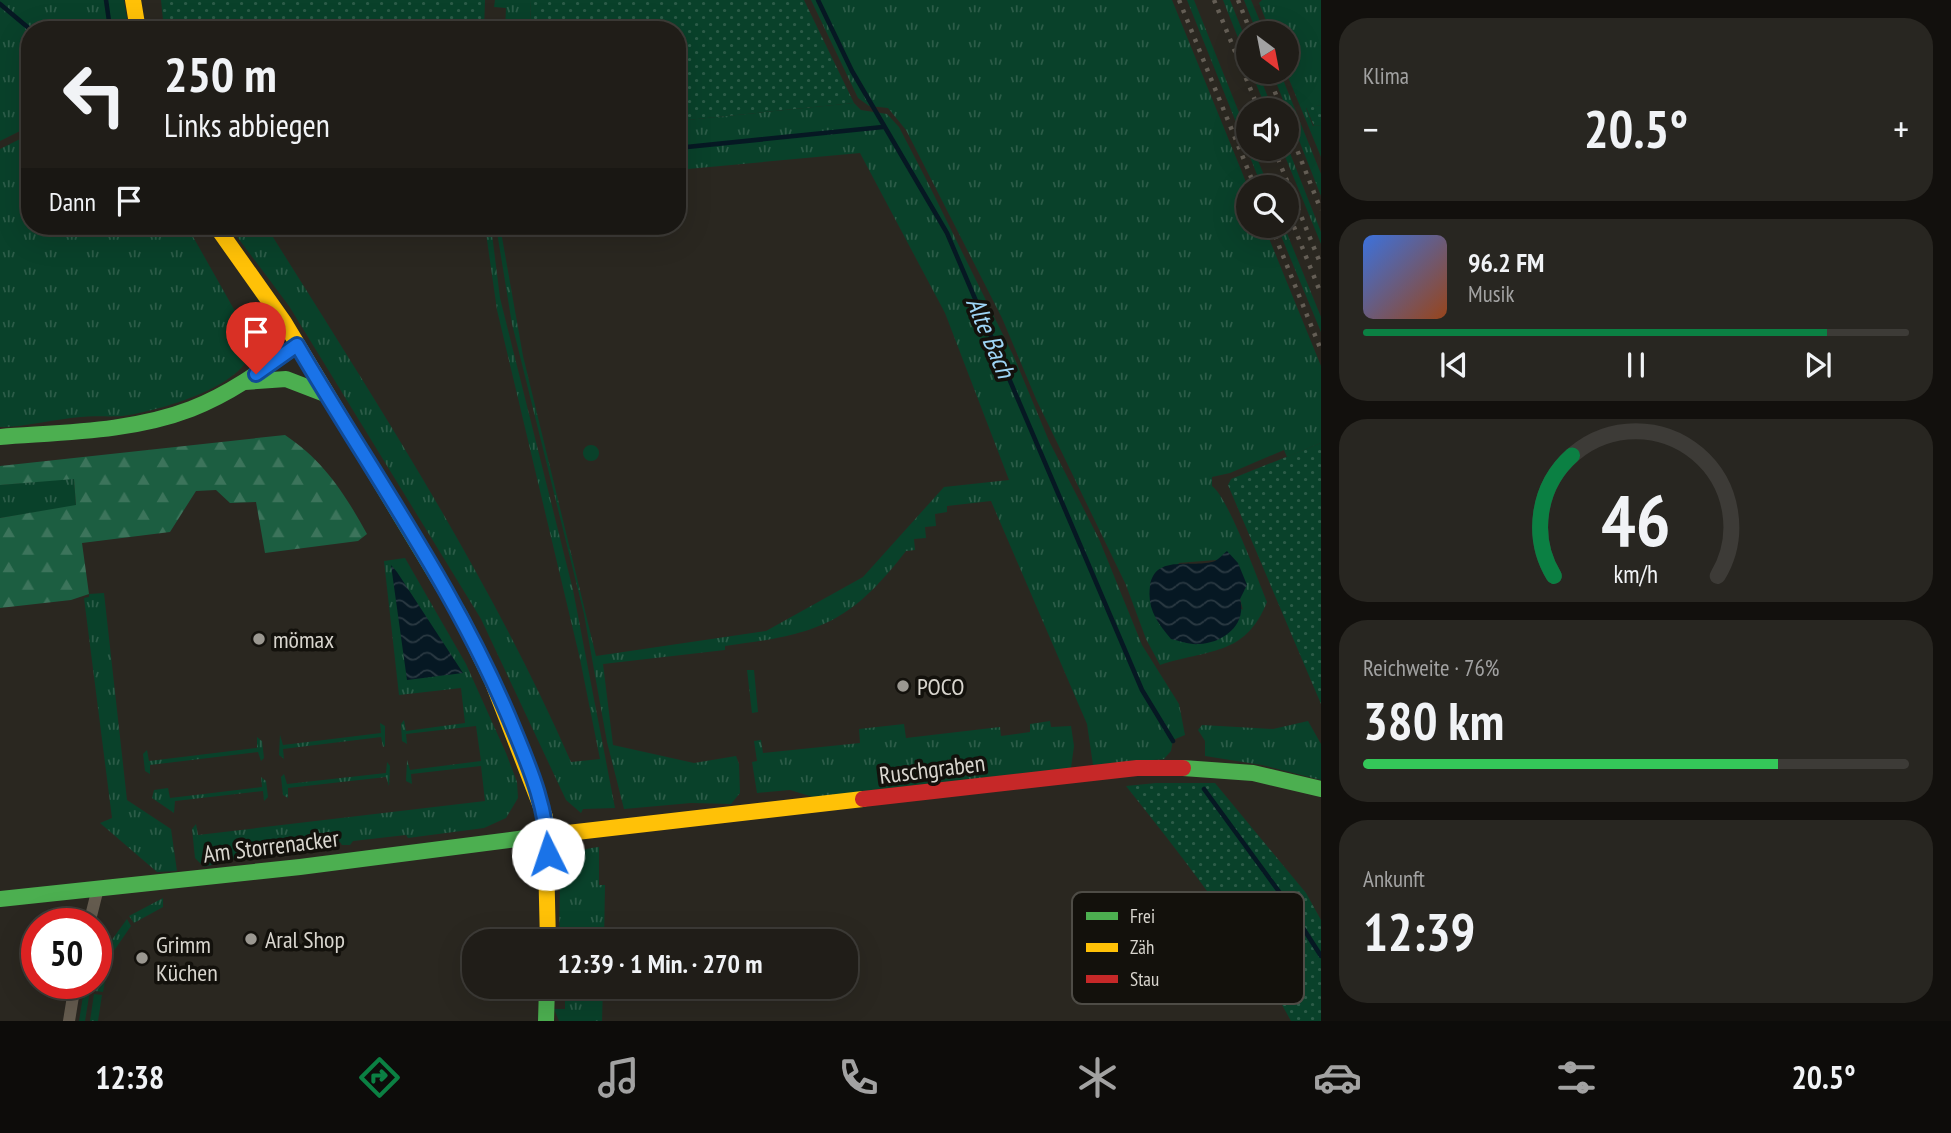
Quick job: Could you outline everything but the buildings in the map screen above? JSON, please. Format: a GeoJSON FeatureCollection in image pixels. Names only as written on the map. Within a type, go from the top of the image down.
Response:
{"type":"FeatureCollection","features":[{"type":"Feature","properties":{"kind":"street"},"geometry":{"type":"LineString","coordinates":[[134,0],[137,21]]}},
{"type":"Feature","properties":{"kind":"street"},"geometry":{"type":"LineString","coordinates":[[223,235],[297,345],[477,647],[534,778],[548,835],[548,929]]}},
{"type":"Feature","properties":{"kind":"street"},"geometry":{"type":"LineString","coordinates":[[0,437],[115,426],[170,416],[215,398],[244,382],[297,345]]}},
{"type":"Feature","properties":{"kind":"street"},"geometry":{"type":"LineString","coordinates":[[244,382],[286,379],[326,394]]}},
{"type":"Feature","properties":{"kind":"street","name":"Ruschgraben"},"geometry":{"type":"LineString","coordinates":[[548,835],[1137,768],[1191,766],[1244,771],[1321,789]]}},
{"type":"Feature","properties":{"kind":"street","name":"Am Storrenacker"},"geometry":{"type":"LineString","coordinates":[[0,899],[300,867],[548,835]]}},
{"type":"Feature","properties":{"kind":"street"},"geometry":{"type":"LineString","coordinates":[[93,908],[98,888]]}},
{"type":"Feature","properties":{"kind":"street"},"geometry":{"type":"LineString","coordinates":[[69,1021],[73,999]]}},
{"type":"Feature","properties":{"kind":"street"},"geometry":{"type":"LineString","coordinates":[[546,1021],[547,999]]}},
{"type":"Feature","properties":{"kind":"green space"},"geometry":{"type":"Polygon","coordinates":[[[0,0],[124,0],[128,21],[21,21],[21,130],[0,141],[0,0]]]}},
{"type":"Feature","properties":{"kind":"green space"},"geometry":{"type":"Polygon","coordinates":[[[161,0],[485,0],[484,21],[163,21],[161,0]]]}},
{"type":"Feature","properties":{"kind":"green space"},"geometry":{"type":"Polygon","coordinates":[[[495,0],[531,0],[530,21],[505,21],[506,8],[494,7],[495,0]]]}},
{"type":"Feature","properties":{"kind":"green space"},"geometry":{"type":"Polygon","coordinates":[[[531,0],[804,0],[854,103],[686,120],[686,21],[530,21],[531,0]]]}},
{"type":"Feature","properties":{"kind":"green space"},"geometry":{"type":"Polygon","coordinates":[[[811,0],[1172,0],[1243,175],[1236,175],[1236,238],[1269,238],[1321,366],[1321,443],[1287,457],[1284,450],[1230,473],[1212,477],[1212,486],[1219,493],[1234,522],[1267,602],[1248,633],[1236,642],[1209,653],[1160,665],[1146,639],[1126,585],[1036,399],[1002,318],[906,130],[888,108],[869,106],[858,98],[811,0]],[[1216,560],[1178,563],[1243,610],[1240,599],[1216,560]]]}},
{"type":"Feature","properties":{"kind":"green space"},"geometry":{"type":"Polygon","coordinates":[[[1187,0],[1194,0],[1236,105],[1236,122],[1187,0]]]}},
{"type":"Feature","properties":{"kind":"green space"},"geometry":{"type":"Polygon","coordinates":[[[1223,0],[1230,0],[1238,21],[1236,21],[1236,33],[1223,0]]]}},
{"type":"Feature","properties":{"kind":"green space"},"geometry":{"type":"Polygon","coordinates":[[[1244,0],[1251,0],[1260,21],[1252,21],[1244,0]]]}},
{"type":"Feature","properties":{"kind":"green space"},"geometry":{"type":"Polygon","coordinates":[[[1262,0],[1321,0],[1321,105],[1306,108],[1313,126],[1321,125],[1321,157],[1299,98],[1291,84],[1299,84],[1299,21],[1266,21],[1259,3],[1262,0]]]}},
{"type":"Feature","properties":{"kind":"green space"},"geometry":{"type":"Polygon","coordinates":[[[1256,84],[1263,84],[1268,98],[1262,98],[1256,84]]]}},
{"type":"Feature","properties":{"kind":"green space"},"geometry":{"type":"Polygon","coordinates":[[[1277,84],[1285,84],[1290,98],[1282,98],[1277,84]]]}},
{"type":"Feature","properties":{"kind":"green space"},"geometry":{"type":"Polygon","coordinates":[[[854,103],[861,110],[887,114],[899,127],[1014,357],[1049,441],[1099,539],[1142,645],[1179,704],[1185,735],[1173,740],[1171,751],[1164,759],[1093,765],[1087,724],[991,501],[947,506],[947,512],[935,514],[936,526],[925,527],[926,538],[914,539],[915,550],[906,551],[866,596],[828,622],[784,637],[725,646],[725,650],[603,664],[613,745],[694,763],[736,756],[739,764],[740,793],[731,804],[691,803],[624,809],[607,742],[584,614],[512,324],[497,235],[502,235],[523,356],[596,656],[766,631],[863,577],[944,487],[1009,480],[945,313],[860,153],[686,169],[686,120],[854,103]]]}},
{"type":"Feature","properties":{"kind":"green space"},"geometry":{"type":"Polygon","coordinates":[[[1321,105],[1321,125],[1314,126],[1306,107],[1321,105]]]}},
{"type":"Feature","properties":{"kind":"green space"},"geometry":{"type":"Polygon","coordinates":[[[1299,119],[1321,174],[1321,196],[1299,140],[1299,119]]]}},
{"type":"Feature","properties":{"kind":"green space"},"geometry":{"type":"Polygon","coordinates":[[[21,138],[21,235],[192,235],[253,343],[249,358],[238,371],[222,383],[183,401],[144,412],[0,427],[0,149],[21,138]]]}},
{"type":"Feature","properties":{"kind":"green space"},"geometry":{"type":"Polygon","coordinates":[[[1252,161],[1258,161],[1264,175],[1257,175],[1252,161]]]}},
{"type":"Feature","properties":{"kind":"green space"},"geometry":{"type":"Polygon","coordinates":[[[1287,161],[1293,161],[1299,175],[1293,175],[1287,161]]]}},
{"type":"Feature","properties":{"kind":"green space"},"geometry":{"type":"Polygon","coordinates":[[[1299,176],[1321,232],[1321,244],[1299,190],[1299,176]]]}},
{"type":"Feature","properties":{"kind":"green space"},"geometry":{"type":"Polygon","coordinates":[[[236,235],[272,235],[389,422],[467,555],[539,692],[571,762],[600,759],[580,659],[497,310],[486,235],[492,235],[500,298],[573,590],[615,808],[583,809],[581,813],[566,800],[481,619],[289,306],[236,235]]]}},
{"type":"Feature","properties":{"kind":"green space"},"geometry":{"type":"Polygon","coordinates":[[[1282,238],[1289,238],[1321,317],[1321,332],[1282,238]]]}},
{"type":"Feature","properties":{"kind":"green space"},"geometry":{"type":"Polygon","coordinates":[[[285,435],[322,467],[342,492],[367,534],[358,541],[265,553],[256,502],[230,503],[216,490],[196,491],[170,532],[82,543],[89,594],[71,600],[0,608],[0,518],[76,505],[74,479],[0,485],[0,466],[285,435]]]}},
{"type":"Feature","properties":{"kind":"green space"},"geometry":{"type":"Polygon","coordinates":[[[1321,443],[1321,704],[1228,485],[1231,479],[1321,443]]]}},
{"type":"Feature","properties":{"kind":"green space"},"geometry":{"type":"Polygon","coordinates":[[[591,445],[599,453],[591,461],[583,453],[591,445]]]}},
{"type":"Feature","properties":{"kind":"green space"},"geometry":{"type":"Polygon","coordinates":[[[74,478],[76,506],[0,518],[0,485],[74,478]]]}},
{"type":"Feature","properties":{"kind":"green space"},"geometry":{"type":"Polygon","coordinates":[[[405,558],[466,664],[506,753],[517,782],[518,798],[506,818],[484,828],[408,838],[406,835],[353,841],[350,845],[342,845],[340,842],[314,845],[311,850],[305,851],[301,847],[276,849],[275,853],[266,854],[263,851],[204,867],[195,858],[192,829],[196,824],[198,835],[485,801],[481,766],[411,774],[412,784],[406,781],[407,760],[410,770],[481,761],[476,726],[406,734],[407,744],[402,741],[401,724],[404,720],[406,731],[465,723],[461,688],[399,695],[384,561],[405,558]]]}},
{"type":"Feature","properties":{"kind":"green space"},"geometry":{"type":"Polygon","coordinates":[[[104,593],[127,800],[171,829],[177,871],[157,872],[100,823],[112,818],[84,598],[89,597],[89,594],[104,593]]]}},
{"type":"Feature","properties":{"kind":"green space"},"geometry":{"type":"Polygon","coordinates":[[[747,670],[754,670],[758,712],[752,713],[747,670]]]}},
{"type":"Feature","properties":{"kind":"green space"},"geometry":{"type":"Polygon","coordinates":[[[1050,721],[1051,727],[1071,726],[1074,746],[1071,768],[813,797],[790,790],[757,793],[752,762],[757,761],[754,741],[761,740],[763,753],[860,743],[859,729],[904,724],[906,738],[1000,727],[1001,736],[1030,732],[1030,724],[1050,721]]]}},
{"type":"Feature","properties":{"kind":"green space"},"geometry":{"type":"Polygon","coordinates":[[[1308,721],[1321,744],[1321,780],[1262,765],[1205,756],[1205,741],[1198,730],[1202,725],[1273,729],[1308,721]]]}},
{"type":"Feature","properties":{"kind":"green space"},"geometry":{"type":"Polygon","coordinates":[[[380,723],[385,726],[383,747],[381,737],[283,749],[284,759],[279,755],[280,735],[283,745],[381,733],[380,723]]]}},
{"type":"Feature","properties":{"kind":"green space"},"geometry":{"type":"Polygon","coordinates":[[[257,737],[262,741],[264,758],[261,761],[258,752],[150,765],[150,774],[145,771],[143,754],[147,750],[149,761],[257,748],[257,737]]]}},
{"type":"Feature","properties":{"kind":"green space"},"geometry":{"type":"Polygon","coordinates":[[[387,762],[390,766],[389,786],[386,777],[288,788],[288,798],[283,795],[281,777],[284,774],[287,784],[386,773],[387,762]]]}},
{"type":"Feature","properties":{"kind":"green space"},"geometry":{"type":"Polygon","coordinates":[[[261,777],[266,781],[268,797],[264,801],[263,791],[175,801],[174,813],[152,798],[154,790],[168,788],[170,798],[262,787],[261,777]]]}},
{"type":"Feature","properties":{"kind":"green space"},"geometry":{"type":"Polygon","coordinates":[[[1215,783],[1306,893],[1321,920],[1321,1021],[1291,1021],[1281,1004],[1304,1004],[1304,892],[1207,892],[1126,786],[1215,783]]]}},
{"type":"Feature","properties":{"kind":"green space"},"geometry":{"type":"Polygon","coordinates":[[[599,847],[599,885],[605,885],[604,929],[559,929],[560,881],[564,881],[570,860],[584,850],[599,847]]]}},
{"type":"Feature","properties":{"kind":"green space"},"geometry":{"type":"Polygon","coordinates":[[[163,898],[163,907],[134,923],[129,916],[163,898]]]}},
{"type":"Feature","properties":{"kind":"green space"},"geometry":{"type":"Polygon","coordinates":[[[127,919],[131,926],[112,954],[112,940],[127,919]]]}},
{"type":"Feature","properties":{"kind":"green space"},"geometry":{"type":"Polygon","coordinates":[[[83,999],[89,999],[85,1021],[79,1021],[83,999]]]}},
{"type":"Feature","properties":{"kind":"green space"},"geometry":{"type":"Polygon","coordinates":[[[93,999],[101,999],[98,1021],[90,1021],[93,999]]]}},
{"type":"Feature","properties":{"kind":"green space"},"geometry":{"type":"Polygon","coordinates":[[[565,999],[603,999],[602,1021],[559,1021],[554,1009],[565,1009],[565,999]]]}},
{"type":"Feature","properties":{"kind":"water"},"geometry":{"type":"Polygon","coordinates":[[[1227,551],[1238,563],[1247,585],[1240,599],[1237,624],[1225,636],[1208,643],[1192,644],[1171,639],[1157,621],[1150,602],[1153,576],[1159,569],[1167,566],[1215,561],[1227,551]]]}},
{"type":"Feature","properties":{"kind":"water"},"geometry":{"type":"Polygon","coordinates":[[[391,565],[397,572],[463,673],[407,680],[391,565]]]}},
{"type":"Feature","properties":{"kind":"waterway"},"geometry":{"type":"LineString","coordinates":[[106,0],[109,21]]}},
{"type":"Feature","properties":{"kind":"waterway","name":"Alte Bach"},"geometry":{"type":"LineString","coordinates":[[818,0],[852,71],[947,233],[1142,690],[1173,741]]}},
{"type":"Feature","properties":{"kind":"waterway","name":"Alte Bach"},"geometry":{"type":"LineString","coordinates":[[0,4],[21,22]]}},
{"type":"Feature","properties":{"kind":"waterway","name":"Alte Bach"},"geometry":{"type":"LineString","coordinates":[[686,147],[883,127]]}},
{"type":"Feature","properties":{"kind":"waterway","name":"Alte Bach"},"geometry":{"type":"LineString","coordinates":[[1204,789],[1279,892]]}},
{"type":"Feature","properties":{"kind":"waterway","name":"Alte Bach"},"geometry":{"type":"LineString","coordinates":[[1304,930],[1321,956]]}},
{"type":"Feature","properties":{"kind":"railway"},"geometry":{"type":"LineString","coordinates":[[1179,0],[1250,175]]}},
{"type":"Feature","properties":{"kind":"railway"},"geometry":{"type":"LineString","coordinates":[[1214,0],[1254,98]]}},
{"type":"Feature","properties":{"kind":"railway"},"geometry":{"type":"LineString","coordinates":[[1238,0],[1246,21]]}},
{"type":"Feature","properties":{"kind":"railway"},"geometry":{"type":"LineString","coordinates":[[1272,84],[1277,98]]}},
{"type":"Feature","properties":{"kind":"railway"},"geometry":{"type":"LineString","coordinates":[[1299,155],[1321,210]]}},
{"type":"Feature","properties":{"kind":"railway"},"geometry":{"type":"LineString","coordinates":[[1279,161],[1321,265]]}},
{"type":"Feature","properties":{"kind":"railway"},"geometry":{"type":"LineString","coordinates":[[1276,238],[1321,350]]}},
{"type":"Feature","properties":{"kind":"railway"},"geometry":{"type":"LineString","coordinates":[[1298,238],[1321,294]]}},
{"type":"Feature","properties":{"kind":"traffic: fast"},"geometry":{"type":"LineString","coordinates":[[0,437],[97,430],[168,417],[205,403],[233,388],[297,345]]}},
{"type":"Feature","properties":{"kind":"traffic: fast"},"geometry":{"type":"LineString","coordinates":[[245,382],[286,379],[325,394]]}},
{"type":"Feature","properties":{"kind":"traffic: fast"},"geometry":{"type":"LineString","coordinates":[[359,447],[460,615],[493,683]]}},
{"type":"Feature","properties":{"kind":"traffic: fast"},"geometry":{"type":"LineString","coordinates":[[1183,768],[1253,773],[1321,789]]}},
{"type":"Feature","properties":{"kind":"traffic: fast"},"geometry":{"type":"LineString","coordinates":[[0,899],[300,867],[533,837]]}},
{"type":"Feature","properties":{"kind":"traffic: fast"},"geometry":{"type":"LineString","coordinates":[[546,1021],[547,999]]}},
{"type":"Feature","properties":{"kind":"traffic: slow"},"geometry":{"type":"LineString","coordinates":[[133,0],[136,21]]}},
{"type":"Feature","properties":{"kind":"traffic: slow"},"geometry":{"type":"LineString","coordinates":[[222,235],[284,322],[359,447]]}},
{"type":"Feature","properties":{"kind":"traffic: slow"},"geometry":{"type":"LineString","coordinates":[[493,683],[545,817],[548,929]]}},
{"type":"Feature","properties":{"kind":"traffic: slow"},"geometry":{"type":"LineString","coordinates":[[533,837],[863,799]]}},
{"type":"Feature","properties":{"kind":"traffic: jam"},"geometry":{"type":"LineString","coordinates":[[863,799],[1137,768],[1183,768]]}},
{"type":"Feature","properties":{"kind":"place","name":"mömax"},"geometry":{"type":"Point","coordinates":[259,639]}},
{"type":"Feature","properties":{"kind":"place","name":"POCO"},"geometry":{"type":"Point","coordinates":[903,686]}},
{"type":"Feature","properties":{"kind":"place","name":"Aral Shop"},"geometry":{"type":"Point","coordinates":[251,939]}},
{"type":"Feature","properties":{"kind":"place","name":"Grimm Küchen"},"geometry":{"type":"Point","coordinates":[142,958]}},
{"type":"Feature","properties":{"kind":"route"},"geometry":{"type":"LineString","coordinates":[[256,374],[297,345],[477,647],[504,705],[541,798],[548,835],[548,854]]}}]}
